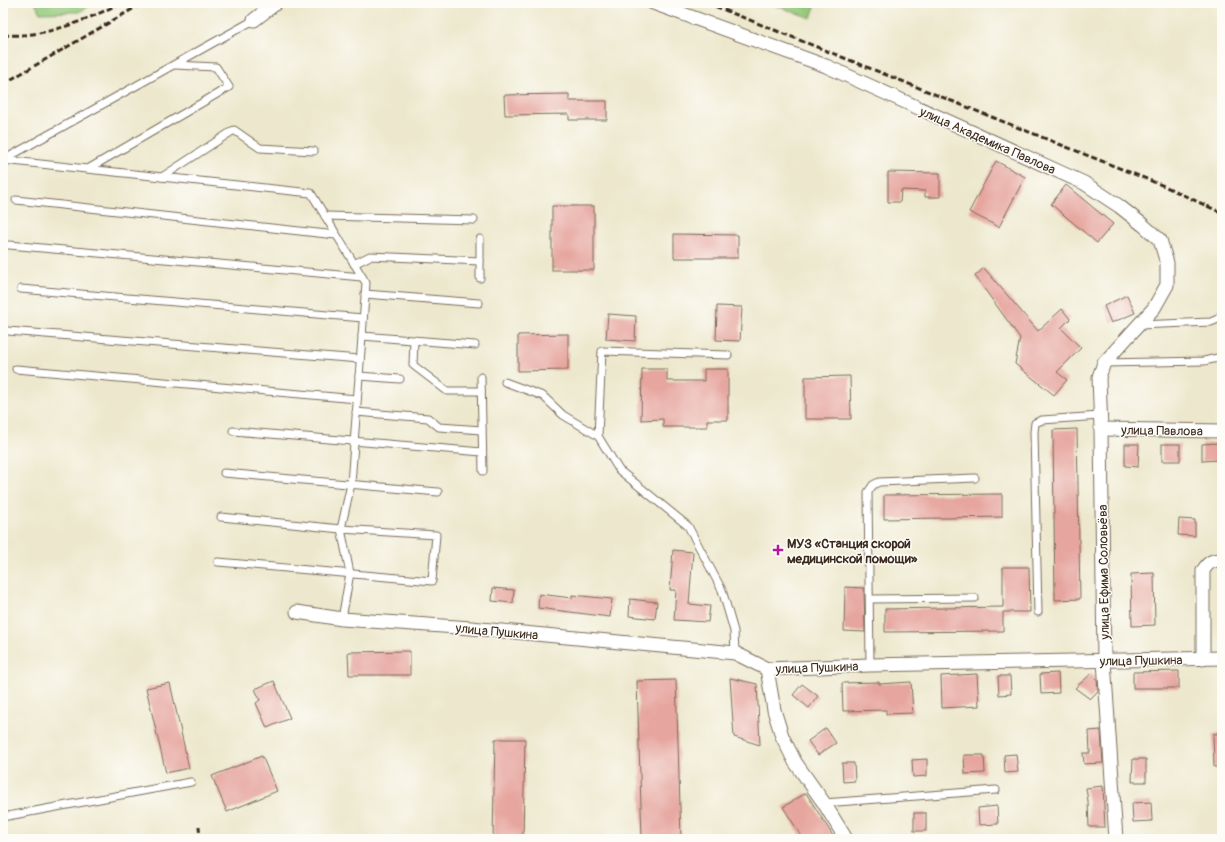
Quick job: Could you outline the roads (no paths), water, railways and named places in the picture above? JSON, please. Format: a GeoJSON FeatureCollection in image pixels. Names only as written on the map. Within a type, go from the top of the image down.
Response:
{"type":"FeatureCollection","features":[{"type":"Feature","properties":{"kind":"street"},"geometry":{"type":"LineString","coordinates":[[254,20],[276,3]]}},
{"type":"Feature","properties":{"kind":"street","name":"улица Академика Павлова"},"geometry":{"type":"LineString","coordinates":[[654,3],[826,66],[1084,183],[1119,206],[1160,240],[1167,263],[1167,285],[1154,308],[1104,363],[1099,377]]}},
{"type":"Feature","properties":{"kind":"street","name":"улица Ефима Соловьёва"},"geometry":{"type":"LineString","coordinates":[[1099,377],[1104,661],[1116,839]]}},
{"type":"Feature","properties":{"kind":"street","name":"улица Павлова"},"geometry":{"type":"LineString","coordinates":[[1101,429],[1222,431]]}},
{"type":"Feature","properties":{"kind":"street"},"geometry":{"type":"LineString","coordinates":[[1203,659],[1203,572],[1207,564],[1212,560],[1222,560]]}},
{"type":"Feature","properties":{"kind":"street","name":"улица Пушкина"},"geometry":{"type":"LineString","coordinates":[[297,612],[342,619],[471,628],[735,653],[767,669],[870,665],[1222,658]]}},
{"type":"Feature","properties":{"kind":"street"},"geometry":{"type":"LineString","coordinates":[[767,669],[774,710],[782,736],[795,762],[824,803],[846,839]]}},
{"type":"Feature","properties":{"kind":"lane"},"geometry":{"type":"LineString","coordinates":[[3,160],[254,20]]}},
{"type":"Feature","properties":{"kind":"lane"},"geometry":{"type":"LineString","coordinates":[[88,169],[229,86],[216,67],[174,65]]}},
{"type":"Feature","properties":{"kind":"lane"},"geometry":{"type":"LineString","coordinates":[[162,177],[234,130],[260,148],[314,151]]}},
{"type":"Feature","properties":{"kind":"lane"},"geometry":{"type":"LineString","coordinates":[[3,160],[311,193],[366,283],[351,484],[341,529],[350,573],[342,619]]}},
{"type":"Feature","properties":{"kind":"lane"},"geometry":{"type":"LineString","coordinates":[[16,200],[336,235]]}},
{"type":"Feature","properties":{"kind":"lane"},"geometry":{"type":"LineString","coordinates":[[325,216],[474,220]]}},
{"type":"Feature","properties":{"kind":"lane"},"geometry":{"type":"LineString","coordinates":[[480,240],[480,278]]}},
{"type":"Feature","properties":{"kind":"lane"},"geometry":{"type":"LineString","coordinates":[[9,245],[362,276]]}},
{"type":"Feature","properties":{"kind":"lane"},"geometry":{"type":"LineString","coordinates":[[354,264],[370,256],[480,261]]}},
{"type":"Feature","properties":{"kind":"lane"},"geometry":{"type":"LineString","coordinates":[[22,289],[363,318]]}},
{"type":"Feature","properties":{"kind":"lane"},"geometry":{"type":"LineString","coordinates":[[365,294],[479,303]]}},
{"type":"Feature","properties":{"kind":"lane"},"geometry":{"type":"LineString","coordinates":[[1139,325],[1211,322],[1218,319],[1222,314]]}},
{"type":"Feature","properties":{"kind":"lane"},"geometry":{"type":"LineString","coordinates":[[8,331],[360,359]]}},
{"type":"Feature","properties":{"kind":"lane"},"geometry":{"type":"LineString","coordinates":[[362,336],[475,346]]}},
{"type":"Feature","properties":{"kind":"lane"},"geometry":{"type":"LineString","coordinates":[[414,340],[413,365],[448,391],[481,391]]}},
{"type":"Feature","properties":{"kind":"lane"},"geometry":{"type":"LineString","coordinates":[[598,436],[602,351],[728,355]]}},
{"type":"Feature","properties":{"kind":"lane"},"geometry":{"type":"LineString","coordinates":[[1104,363],[1204,361],[1222,358]]}},
{"type":"Feature","properties":{"kind":"lane"},"geometry":{"type":"LineString","coordinates":[[16,369],[357,399]]}},
{"type":"Feature","properties":{"kind":"lane"},"geometry":{"type":"LineString","coordinates":[[359,376],[400,379]]}},
{"type":"Feature","properties":{"kind":"lane"},"geometry":{"type":"LineString","coordinates":[[481,377],[483,471]]}},
{"type":"Feature","properties":{"kind":"lane"},"geometry":{"type":"LineString","coordinates":[[505,382],[542,396],[563,415],[598,436],[618,470],[688,526],[722,590],[734,631],[735,653]]}},
{"type":"Feature","properties":{"kind":"lane"},"geometry":{"type":"LineString","coordinates":[[356,412],[428,418],[439,427],[482,430]]}},
{"type":"Feature","properties":{"kind":"lane"},"geometry":{"type":"LineString","coordinates":[[1038,612],[1035,423],[1042,420],[1100,416]]}},
{"type":"Feature","properties":{"kind":"lane"},"geometry":{"type":"LineString","coordinates":[[233,431],[482,452]]}},
{"type":"Feature","properties":{"kind":"lane"},"geometry":{"type":"LineString","coordinates":[[224,473],[438,492]]}},
{"type":"Feature","properties":{"kind":"lane"},"geometry":{"type":"LineString","coordinates":[[870,665],[868,492],[873,485],[879,482],[975,478]]}},
{"type":"Feature","properties":{"kind":"lane"},"geometry":{"type":"LineString","coordinates":[[218,562],[432,581],[436,535],[341,529],[221,517]]}},
{"type":"Feature","properties":{"kind":"lane"},"geometry":{"type":"LineString","coordinates":[[870,599],[975,598]]}},
{"type":"Feature","properties":{"kind":"lane"},"geometry":{"type":"LineString","coordinates":[[3,816],[191,782]]}},
{"type":"Feature","properties":{"kind":"lane"},"geometry":{"type":"LineString","coordinates":[[824,803],[996,790]]}},
{"type":"Feature","properties":{"kind":"railway"},"geometry":{"type":"LineString","coordinates":[[3,35],[34,34],[64,27],[121,3]]}},
{"type":"Feature","properties":{"kind":"railway"},"geometry":{"type":"LineString","coordinates":[[3,84],[143,3]]}},
{"type":"Feature","properties":{"kind":"railway"},"geometry":{"type":"LineString","coordinates":[[707,3],[1164,186],[1222,213]]}},
{"type":"Feature","properties":{"kind":"railway"},"geometry":{"type":"LineString","coordinates":[[199,826],[200,839]]}},
{"type":"Feature","properties":{"kind":"place","name":"МУЗ «Станция скорой медицинской помощи»"},"geometry":{"type":"Point","coordinates":[778,550]}}]}
